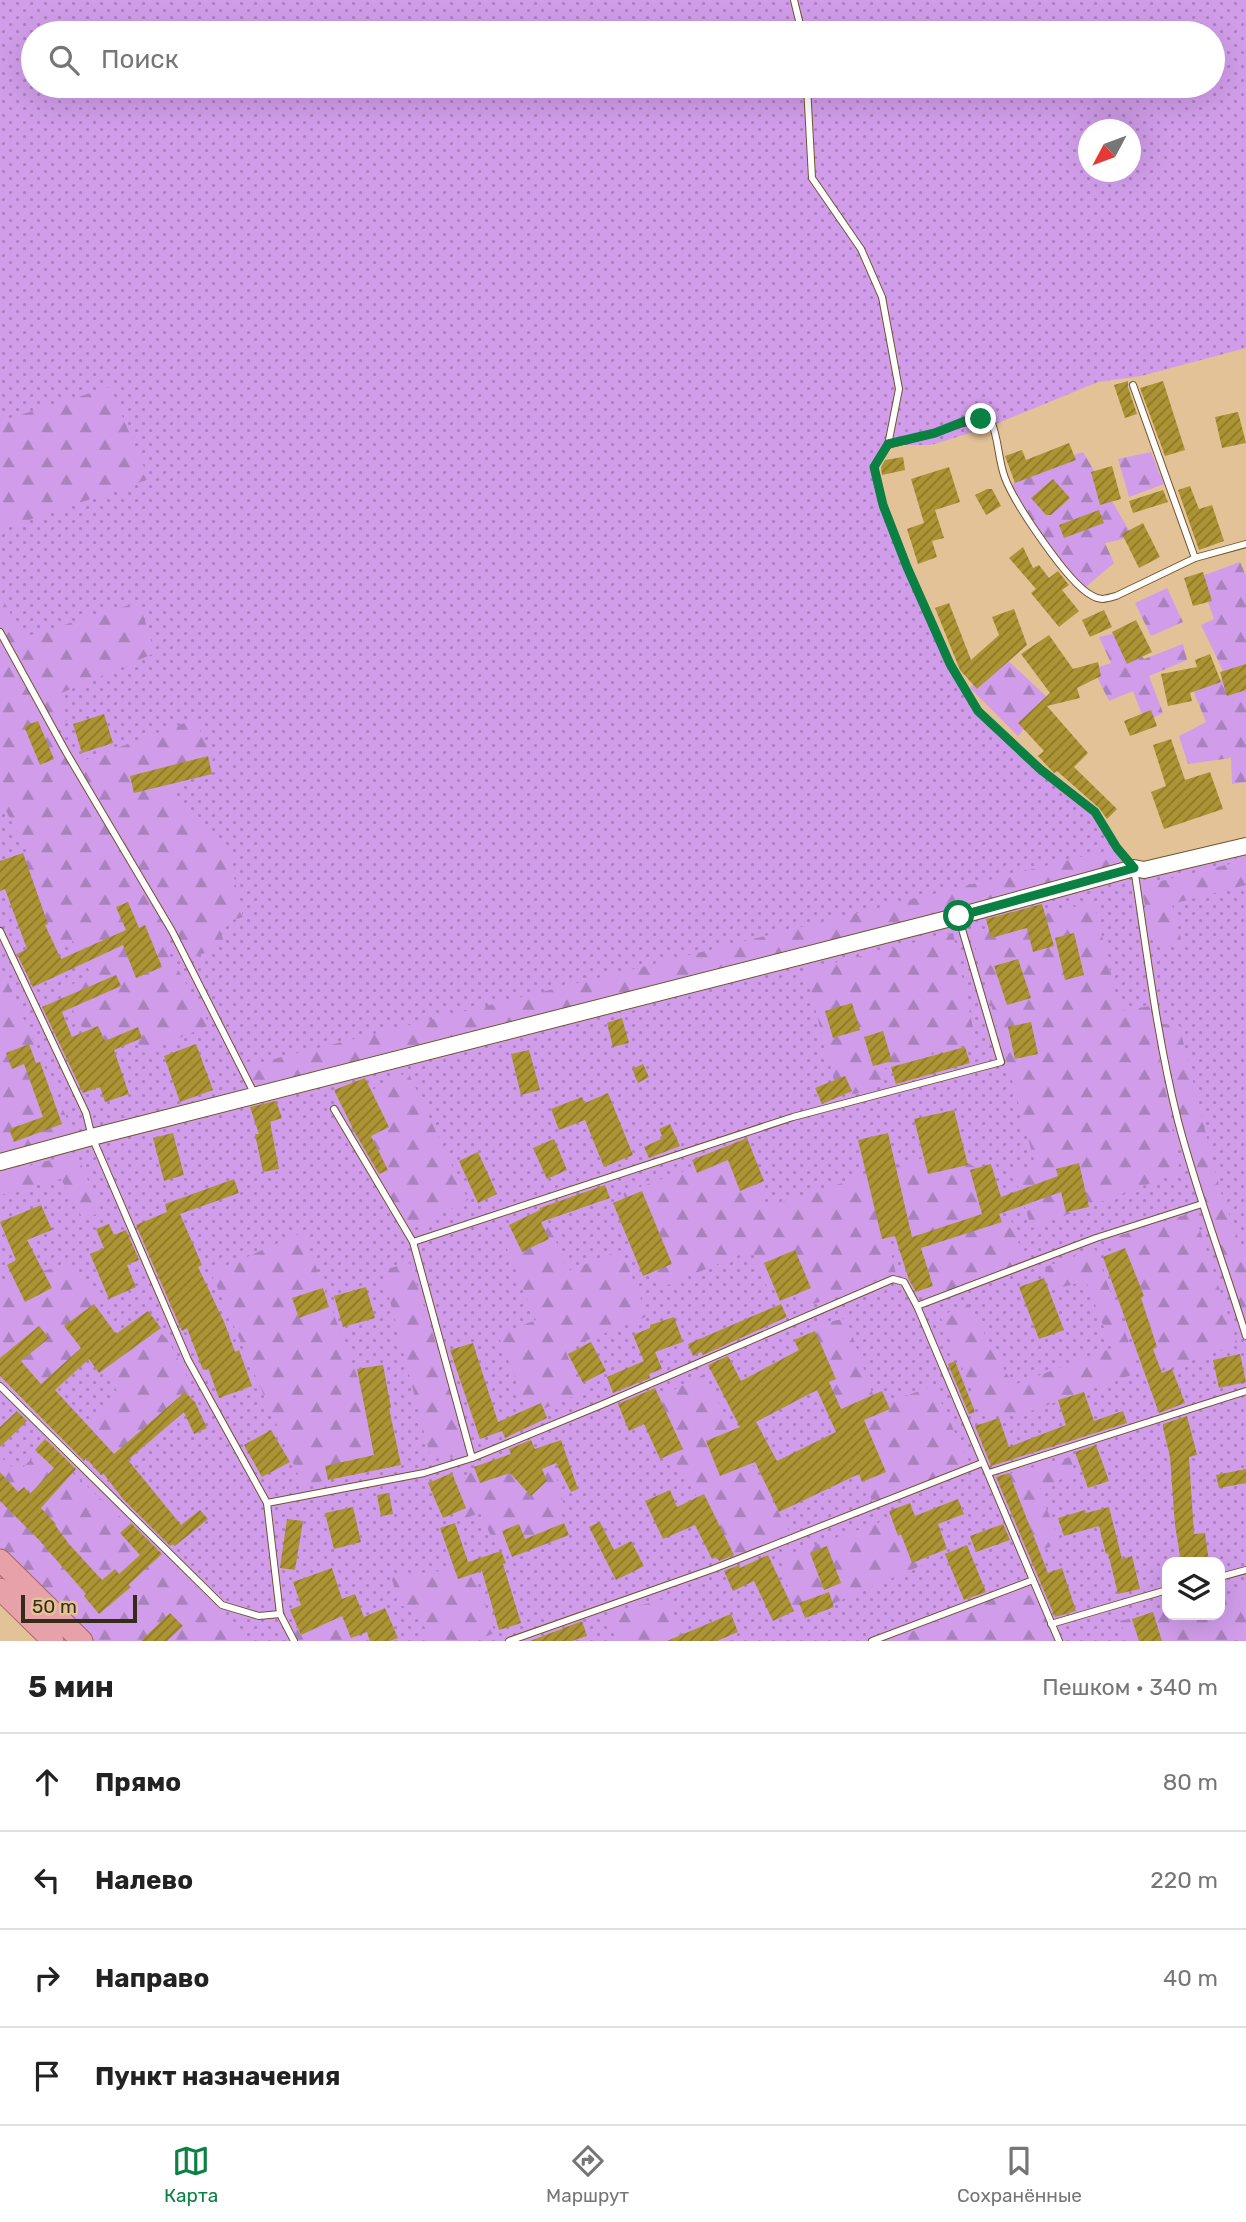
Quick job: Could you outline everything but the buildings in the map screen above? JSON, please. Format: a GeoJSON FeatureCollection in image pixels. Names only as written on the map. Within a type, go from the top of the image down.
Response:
{"type":"FeatureCollection","features":[{"type":"Feature","properties":{"kind":"highway"},"geometry":{"type":"LineString","coordinates":[[0,1560],[82,1641]]}},
{"type":"Feature","properties":{"kind":"highway"},"geometry":{"type":"LineString","coordinates":[[0,1589],[53,1641]]}},
{"type":"Feature","properties":{"kind":"street"},"geometry":{"type":"LineString","coordinates":[[0,1162],[959,916],[1134,868],[1144,870],[1246,845]]}},
{"type":"Feature","properties":{"kind":"lane"},"geometry":{"type":"LineString","coordinates":[[794,0],[799,21]]}},
{"type":"Feature","properties":{"kind":"lane"},"geometry":{"type":"LineString","coordinates":[[808,98],[812,178],[861,249],[882,297],[899,389],[888,444],[874,467],[883,505],[950,664],[978,711],[1040,769],[1095,812],[1117,848],[1134,868],[1159,1025],[1178,1120],[1202,1204],[1246,1336]]}},
{"type":"Feature","properties":{"kind":"lane"},"geometry":{"type":"LineString","coordinates":[[1133,385],[1195,558]]}},
{"type":"Feature","properties":{"kind":"lane"},"geometry":{"type":"LineString","coordinates":[[888,444],[935,433],[965,421],[991,421],[998,436],[1004,477],[1021,509],[1053,555],[1075,580],[1088,594],[1102,600],[1116,596],[1195,558],[1246,544]]}},
{"type":"Feature","properties":{"kind":"lane"},"geometry":{"type":"LineString","coordinates":[[0,632],[66,752],[172,931],[255,1095]]}},
{"type":"Feature","properties":{"kind":"lane"},"geometry":{"type":"LineString","coordinates":[[414,1242],[793,1117],[1001,1062],[959,916]]}},
{"type":"Feature","properties":{"kind":"lane"},"geometry":{"type":"LineString","coordinates":[[0,931],[86,1114],[92,1137],[188,1360],[267,1503],[280,1614],[294,1641]]}},
{"type":"Feature","properties":{"kind":"lane"},"geometry":{"type":"LineString","coordinates":[[334,1109],[414,1242],[472,1458]]}},
{"type":"Feature","properties":{"kind":"lane"},"geometry":{"type":"LineString","coordinates":[[917,1306],[1096,1238],[1202,1204]]}},
{"type":"Feature","properties":{"kind":"lane"},"geometry":{"type":"LineString","coordinates":[[267,1503],[424,1473],[472,1458],[893,1279],[904,1282],[917,1306],[1059,1641]]}},
{"type":"Feature","properties":{"kind":"lane"},"geometry":{"type":"LineString","coordinates":[[0,1386],[222,1605],[259,1616],[280,1614]]}},
{"type":"Feature","properties":{"kind":"lane"},"geometry":{"type":"LineString","coordinates":[[989,1473],[1246,1391]]}},
{"type":"Feature","properties":{"kind":"lane"},"geometry":{"type":"LineString","coordinates":[[509,1641],[713,1569],[982,1463]]}},
{"type":"Feature","properties":{"kind":"lane"},"geometry":{"type":"LineString","coordinates":[[1225,1576],[1246,1570]]}},
{"type":"Feature","properties":{"kind":"lane"},"geometry":{"type":"LineString","coordinates":[[872,1641],[1033,1580]]}},
{"type":"Feature","properties":{"kind":"lane"},"geometry":{"type":"LineString","coordinates":[[1051,1624],[1162,1592]]}},
{"type":"Feature","properties":{"kind":"green space"},"geometry":{"type":"Polygon","coordinates":[[[0,0],[1246,0],[1246,348],[1141,376],[1098,382],[986,428],[931,445],[888,445],[874,467],[883,505],[950,664],[978,711],[1040,769],[1095,812],[1132,874],[1246,847],[1246,1641],[94,1641],[0,1548],[0,0]]]}},
{"type":"Feature","properties":{"kind":"green space"},"geometry":{"type":"Polygon","coordinates":[[[110,387],[149,479],[0,530],[0,421],[110,387]]]}},
{"type":"Feature","properties":{"kind":"green space"},"geometry":{"type":"Polygon","coordinates":[[[1083,452],[1133,537],[1105,543],[1114,563],[1081,591],[1009,494],[1017,474],[1083,452]]]}},
{"type":"Feature","properties":{"kind":"green space"},"geometry":{"type":"Polygon","coordinates":[[[1151,452],[1164,484],[1129,497],[1118,459],[1151,452]]]}},
{"type":"Feature","properties":{"kind":"green space"},"geometry":{"type":"Polygon","coordinates":[[[1240,562],[1246,576],[1246,782],[1232,784],[1231,758],[1188,764],[1179,736],[1206,722],[1193,690],[1226,677],[1201,625],[1214,619],[1199,577],[1240,562]]]}},
{"type":"Feature","properties":{"kind":"green space"},"geometry":{"type":"Polygon","coordinates":[[[1167,588],[1183,622],[1151,636],[1135,603],[1167,588]]]}},
{"type":"Feature","properties":{"kind":"green space"},"geometry":{"type":"Polygon","coordinates":[[[0,595],[24,637],[139,602],[155,653],[59,694],[68,720],[53,728],[74,764],[195,719],[213,760],[174,777],[173,800],[199,826],[230,849],[243,917],[218,924],[225,945],[187,960],[171,931],[161,940],[210,1025],[144,1053],[134,1037],[92,1046],[62,990],[91,974],[73,941],[45,947],[7,865],[29,855],[0,799],[0,595]]]}},
{"type":"Feature","properties":{"kind":"green space"},"geometry":{"type":"Polygon","coordinates":[[[1125,631],[1144,659],[1183,644],[1187,660],[1149,676],[1163,713],[1142,723],[1144,720],[1133,691],[1109,701],[1093,669],[1111,663],[1099,637],[1125,631]]]}},
{"type":"Feature","properties":{"kind":"green space"},"geometry":{"type":"Polygon","coordinates":[[[1001,654],[1048,698],[1018,736],[970,688],[1001,654]]]}},
{"type":"Feature","properties":{"kind":"green space"},"geometry":{"type":"Polygon","coordinates":[[[1117,848],[1132,874],[257,1096],[242,1067],[1117,848]]]}},
{"type":"Feature","properties":{"kind":"green space"},"geometry":{"type":"Polygon","coordinates":[[[1246,860],[1246,885],[1172,904],[1182,943],[1154,946],[1141,886],[1246,860]]]}},
{"type":"Feature","properties":{"kind":"green space"},"geometry":{"type":"Polygon","coordinates":[[[1094,902],[1120,1011],[1150,1006],[1180,1172],[1032,1228],[1012,1170],[1036,1167],[971,932],[1094,902]]]}},
{"type":"Feature","properties":{"kind":"green space"},"geometry":{"type":"Polygon","coordinates":[[[953,933],[976,1042],[879,1070],[882,1085],[855,1094],[837,1092],[805,970],[953,933]]]}},
{"type":"Feature","properties":{"kind":"green space"},"geometry":{"type":"Polygon","coordinates":[[[0,964],[74,1135],[0,1156],[0,964]]]}},
{"type":"Feature","properties":{"kind":"green space"},"geometry":{"type":"Polygon","coordinates":[[[1162,1024],[1179,1025],[1220,1190],[1246,1259],[1246,1333],[1181,1119],[1162,1024]]]}},
{"type":"Feature","properties":{"kind":"green space"},"geometry":{"type":"Polygon","coordinates":[[[408,1072],[468,1200],[407,1232],[334,1109],[408,1072]]]}},
{"type":"Feature","properties":{"kind":"green space"},"geometry":{"type":"Polygon","coordinates":[[[741,1151],[768,1207],[873,1173],[896,1274],[805,1307],[794,1276],[767,1287],[752,1250],[660,1288],[623,1193],[741,1151]]]}},
{"type":"Feature","properties":{"kind":"green space"},"geometry":{"type":"Polygon","coordinates":[[[948,1152],[982,1171],[991,1216],[1010,1217],[1025,1262],[925,1301],[886,1167],[948,1152]]]}},
{"type":"Feature","properties":{"kind":"green space"},"geometry":{"type":"Polygon","coordinates":[[[76,1153],[102,1212],[83,1219],[61,1179],[0,1195],[0,1174],[76,1153]]]}},
{"type":"Feature","properties":{"kind":"green space"},"geometry":{"type":"Polygon","coordinates":[[[1194,1212],[1238,1345],[1156,1373],[1109,1239],[1194,1212]]]}},
{"type":"Feature","properties":{"kind":"green space"},"geometry":{"type":"Polygon","coordinates":[[[550,1226],[568,1271],[621,1250],[648,1316],[565,1349],[582,1393],[530,1414],[498,1335],[536,1320],[505,1244],[550,1226]]]}},
{"type":"Feature","properties":{"kind":"green space"},"geometry":{"type":"Polygon","coordinates":[[[303,1232],[390,1464],[303,1486],[211,1273],[303,1232]]]}},
{"type":"Feature","properties":{"kind":"green space"},"geometry":{"type":"Polygon","coordinates":[[[1095,1249],[1134,1357],[1134,1374],[1020,1415],[983,1416],[940,1316],[968,1304],[1013,1385],[1112,1348],[1086,1281],[1055,1289],[1045,1267],[1095,1249]]]}},
{"type":"Feature","properties":{"kind":"green space"},"geometry":{"type":"Polygon","coordinates":[[[410,1263],[448,1381],[465,1456],[431,1459],[382,1270],[410,1263]]]}},
{"type":"Feature","properties":{"kind":"green space"},"geometry":{"type":"Polygon","coordinates":[[[69,1264],[98,1299],[101,1345],[23,1407],[0,1383],[0,1286],[24,1276],[69,1264]]]}},
{"type":"Feature","properties":{"kind":"green space"},"geometry":{"type":"Polygon","coordinates":[[[846,1318],[877,1406],[934,1386],[970,1466],[873,1504],[809,1327],[846,1318]]]}},
{"type":"Feature","properties":{"kind":"green space"},"geometry":{"type":"Polygon","coordinates":[[[151,1323],[168,1340],[195,1392],[117,1465],[82,1434],[120,1395],[98,1364],[151,1323]]]}},
{"type":"Feature","properties":{"kind":"green space"},"geometry":{"type":"Polygon","coordinates":[[[703,1375],[790,1533],[736,1558],[640,1407],[703,1375]]]}},
{"type":"Feature","properties":{"kind":"green space"},"geometry":{"type":"Polygon","coordinates":[[[44,1447],[224,1612],[247,1641],[94,1641],[0,1548],[0,1456],[18,1472],[44,1447]]]}},
{"type":"Feature","properties":{"kind":"green space"},"geometry":{"type":"Polygon","coordinates":[[[523,1451],[554,1469],[564,1505],[558,1532],[517,1547],[495,1544],[480,1513],[457,1521],[439,1486],[523,1451]]]}},
{"type":"Feature","properties":{"kind":"green space"},"geometry":{"type":"Polygon","coordinates":[[[1070,1457],[1075,1473],[1039,1489],[1060,1543],[1033,1553],[1002,1476],[1070,1457]]]}},
{"type":"Feature","properties":{"kind":"green space"},"geometry":{"type":"Polygon","coordinates":[[[906,1513],[927,1563],[795,1620],[781,1557],[906,1513]]]}},
{"type":"Feature","properties":{"kind":"green space"},"geometry":{"type":"Polygon","coordinates":[[[472,1568],[495,1633],[474,1641],[428,1641],[420,1608],[400,1606],[391,1576],[472,1568]]]}},
{"type":"Feature","properties":{"kind":"green space"},"geometry":{"type":"Polygon","coordinates":[[[1032,1582],[1054,1641],[889,1641],[1032,1582]]]}},
{"type":"Feature","properties":{"kind":"green space"},"geometry":{"type":"Polygon","coordinates":[[[1246,1590],[1246,1637],[1232,1641],[1128,1641],[1120,1621],[1162,1610],[1162,1620],[1225,1620],[1225,1596],[1246,1590]]]}},
{"type":"Feature","properties":{"kind":"green space"},"geometry":{"type":"Polygon","coordinates":[[[667,1598],[684,1641],[617,1641],[606,1615],[667,1598]]]}},
{"type":"Feature","properties":{"kind":"green space"},"geometry":{"type":"Polygon","coordinates":[[[346,1605],[362,1641],[297,1641],[292,1630],[346,1605]]]}},
{"type":"Feature","properties":{"kind":"route"},"geometry":{"type":"LineString","coordinates":[[959,916],[1134,868],[1117,848],[1095,812],[1040,769],[978,711],[950,664],[883,505],[874,467],[888,444],[935,433],[965,421],[981,419]]}}]}
